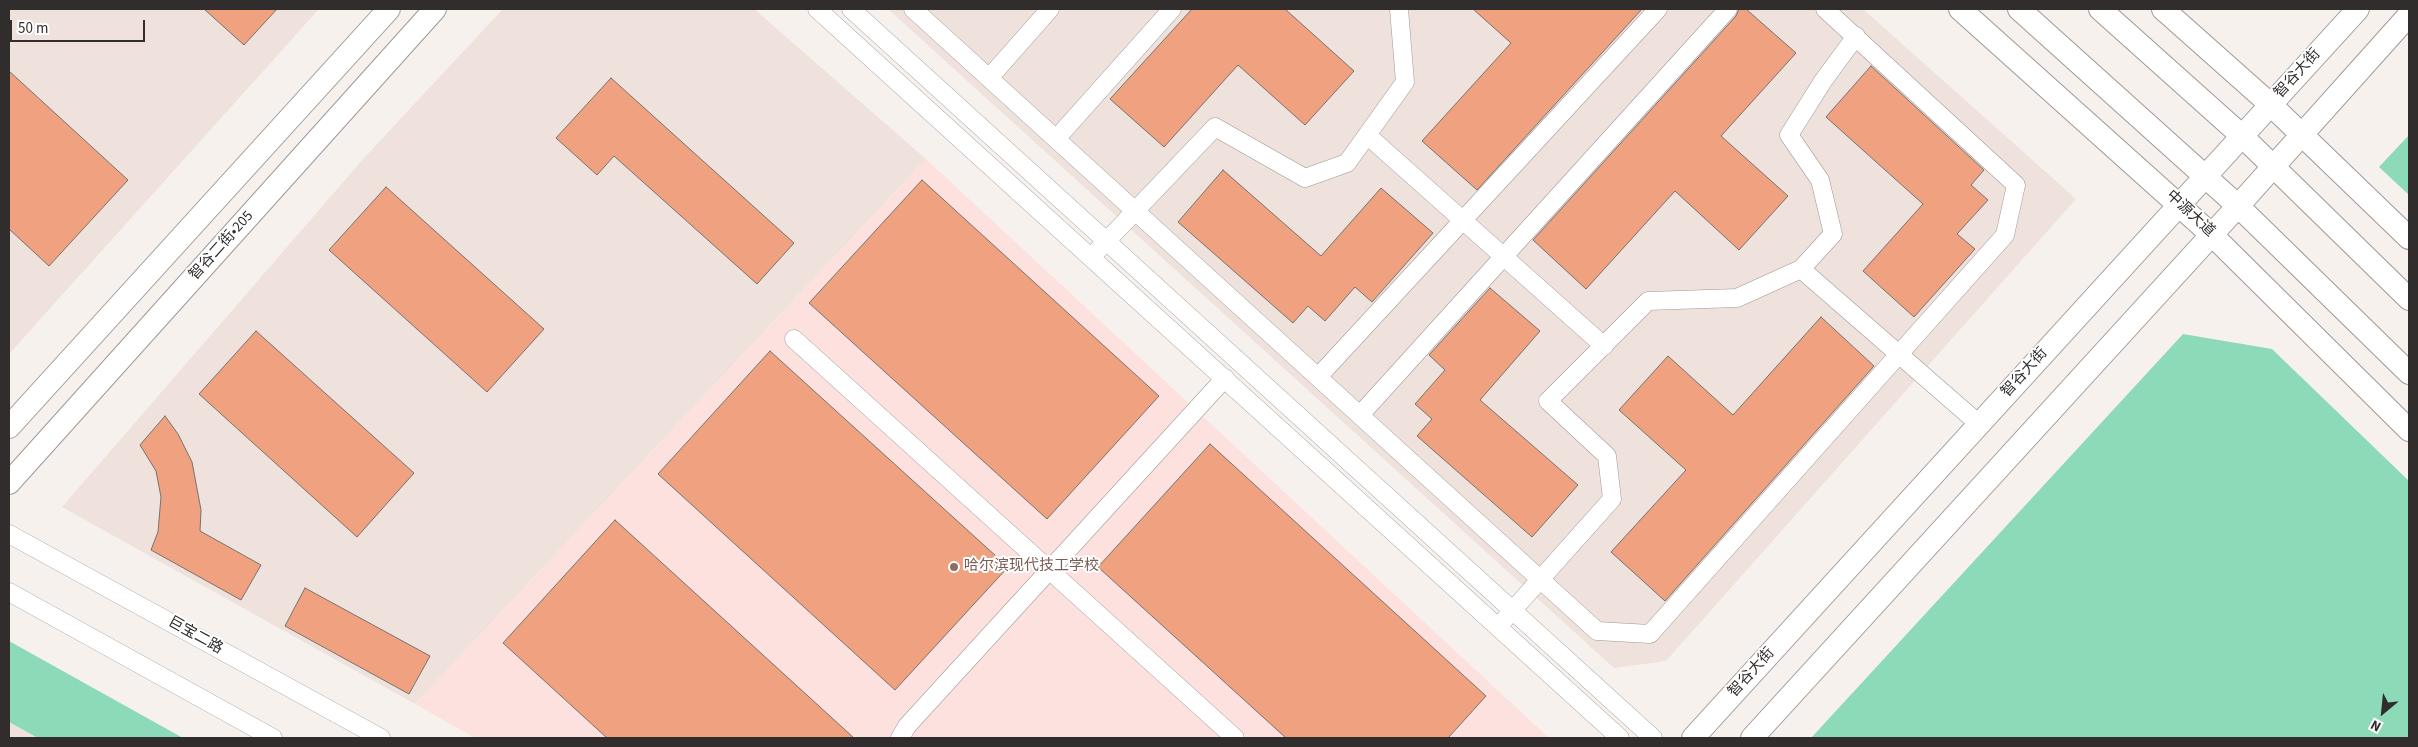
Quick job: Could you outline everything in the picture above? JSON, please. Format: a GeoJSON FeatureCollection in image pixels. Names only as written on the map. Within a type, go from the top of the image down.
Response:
{"type":"FeatureCollection","features":[{"type":"Feature","properties":{"kind":"main road"},"geometry":{"type":"LineString","coordinates":[[9,427],[389,9]]}},
{"type":"Feature","properties":{"kind":"main road","name":"智谷二街•205"},"geometry":{"type":"LineString","coordinates":[[9,483],[435,9]]}},
{"type":"Feature","properties":{"kind":"main road","name":"中源大道"},"geometry":{"type":"LineString","coordinates":[[1960,9],[2212,234],[2409,430]]}},
{"type":"Feature","properties":{"kind":"main road"},"geometry":{"type":"LineString","coordinates":[[2019,9],[2238,206],[2409,373]]}},
{"type":"Feature","properties":{"kind":"main road"},"geometry":{"type":"LineString","coordinates":[[2100,9],[2242,136],[2409,299]]}},
{"type":"Feature","properties":{"kind":"main road"},"geometry":{"type":"LineString","coordinates":[[2163,9],[2271,105],[2409,238]]}},
{"type":"Feature","properties":{"kind":"main road","name":"智谷大街"},"geometry":{"type":"LineString","coordinates":[[1693,738],[2358,9]]}},
{"type":"Feature","properties":{"kind":"main road"},"geometry":{"type":"LineString","coordinates":[[1752,738],[2409,16]]}},
{"type":"Feature","properties":{"kind":"street"},"geometry":{"type":"LineString","coordinates":[[817,9],[1499,626],[1620,738]]}},
{"type":"Feature","properties":{"kind":"street"},"geometry":{"type":"LineString","coordinates":[[913,9],[1598,631],[1650,634],[2005,235],[2016,185],[1826,9]]}},
{"type":"Feature","properties":{"kind":"street"},"geometry":{"type":"LineString","coordinates":[[988,78],[1050,9]]}},
{"type":"Feature","properties":{"kind":"street"},"geometry":{"type":"LineString","coordinates":[[1056,139],[1172,9]]}},
{"type":"Feature","properties":{"kind":"street"},"geometry":{"type":"LineString","coordinates":[[1091,257],[1215,127],[1305,178],[1347,163],[1405,82],[1399,9]]}},
{"type":"Feature","properties":{"kind":"street"},"geometry":{"type":"LineString","coordinates":[[1318,377],[1658,9]]}},
{"type":"Feature","properties":{"kind":"street"},"geometry":{"type":"LineString","coordinates":[[1360,415],[1728,9]]}},
{"type":"Feature","properties":{"kind":"street"},"geometry":{"type":"LineString","coordinates":[[838,28],[854,10],[1512,612],[1653,738]]}},
{"type":"Feature","properties":{"kind":"street"},"geometry":{"type":"LineString","coordinates":[[1499,626],[1612,499],[1607,456],[1548,402],[1648,301],[1737,298],[1801,269],[1833,234],[1820,180],[1789,135],[1856,36]]}},
{"type":"Feature","properties":{"kind":"street"},"geometry":{"type":"LineString","coordinates":[[1367,135],[1604,346]]}},
{"type":"Feature","properties":{"kind":"street"},"geometry":{"type":"LineString","coordinates":[[1801,269],[1979,424]]}},
{"type":"Feature","properties":{"kind":"street"},"geometry":{"type":"LineString","coordinates":[[794,339],[1235,738]]}},
{"type":"Feature","properties":{"kind":"street"},"geometry":{"type":"LineString","coordinates":[[900,738],[906,726],[1225,378]]}},
{"type":"Feature","properties":{"kind":"street","name":"巨宝二路"},"geometry":{"type":"LineString","coordinates":[[9,534],[381,738]]}},
{"type":"Feature","properties":{"kind":"street"},"geometry":{"type":"LineString","coordinates":[[9,592],[274,738]]}},
{"type":"Feature","properties":{"kind":"shaded area"},"geometry":{"type":"Polygon","coordinates":[[[9,9],[319,9],[9,354],[9,9]]]}},
{"type":"Feature","properties":{"kind":"shaded area"},"geometry":{"type":"Polygon","coordinates":[[[503,9],[754,9],[926,159],[415,704],[62,507],[364,158],[503,9]]]}},
{"type":"Feature","properties":{"kind":"shaded area"},"geometry":{"type":"Polygon","coordinates":[[[888,9],[1863,9],[2076,199],[1666,661],[1614,668],[888,9]]]}},
{"type":"Feature","properties":{"kind":"shaded area","name":"哈尔滨现代技工学校"},"geometry":{"type":"Polygon","coordinates":[[[926,159],[1549,738],[475,738],[415,704],[926,159]]]}},
{"type":"Feature","properties":{"kind":"shaded area"},"geometry":{"type":"Polygon","coordinates":[[[9,722],[38,738],[9,738],[9,722]]]}},
{"type":"Feature","properties":{"kind":"green space"},"geometry":{"type":"Polygon","coordinates":[[[2409,135],[2409,195],[2379,167],[2409,135]]]}},
{"type":"Feature","properties":{"kind":"green space"},"geometry":{"type":"Polygon","coordinates":[[[2183,334],[2272,349],[2409,481],[2409,738],[1811,738],[2183,334]]]}},
{"type":"Feature","properties":{"kind":"green space"},"geometry":{"type":"Polygon","coordinates":[[[9,641],[183,738],[38,738],[9,722],[9,641]]]}},
{"type":"Feature","properties":{"kind":"building"},"geometry":{"type":"Polygon","coordinates":[[[204,9],[277,9],[244,45],[204,9]]]}},
{"type":"Feature","properties":{"kind":"building"},"geometry":{"type":"Polygon","coordinates":[[[1192,9],[1285,9],[1354,71],[1305,125],[1238,65],[1164,147],[1110,99],[1192,9]]]}},
{"type":"Feature","properties":{"kind":"building"},"geometry":{"type":"Polygon","coordinates":[[[1473,9],[1642,9],[1477,190],[1422,141],[1511,43],[1473,9]]]}},
{"type":"Feature","properties":{"kind":"building"},"geometry":{"type":"Polygon","coordinates":[[[1739,9],[1746,9],[1796,53],[1721,136],[1788,196],[1739,250],[1675,191],[1586,289],[1533,240],[1736,16],[1739,9]]]}},
{"type":"Feature","properties":{"kind":"building"},"geometry":{"type":"Polygon","coordinates":[[[1871,66],[1984,170],[1971,185],[1988,200],[1957,234],[1975,249],[1914,317],[1863,271],[1923,204],[1826,117],[1871,66]]]}},
{"type":"Feature","properties":{"kind":"building"},"geometry":{"type":"Polygon","coordinates":[[[9,71],[128,180],[49,266],[9,229],[9,71]]]}},
{"type":"Feature","properties":{"kind":"building"},"geometry":{"type":"Polygon","coordinates":[[[611,78],[794,243],[757,284],[614,156],[597,175],[556,138],[611,78]]]}},
{"type":"Feature","properties":{"kind":"building"},"geometry":{"type":"Polygon","coordinates":[[[1223,170],[1321,256],[1381,188],[1433,233],[1372,302],[1355,287],[1325,321],[1308,306],[1293,323],[1178,222],[1223,170]]]}},
{"type":"Feature","properties":{"kind":"building"},"geometry":{"type":"Polygon","coordinates":[[[922,180],[1159,396],[1047,519],[809,303],[922,180]]]}},
{"type":"Feature","properties":{"kind":"building"},"geometry":{"type":"Polygon","coordinates":[[[386,187],[544,329],[487,392],[329,250],[386,187]]]}},
{"type":"Feature","properties":{"kind":"building"},"geometry":{"type":"Polygon","coordinates":[[[1490,288],[1540,331],[1480,400],[1578,485],[1532,537],[1417,436],[1432,419],[1415,404],[1445,370],[1429,355],[1490,288]]]}},
{"type":"Feature","properties":{"kind":"building"},"geometry":{"type":"Polygon","coordinates":[[[1821,317],[1874,366],[1665,601],[1611,552],[1686,470],[1619,410],[1668,356],[1733,415],[1821,317]]]}},
{"type":"Feature","properties":{"kind":"building"},"geometry":{"type":"Polygon","coordinates":[[[256,331],[414,473],[357,537],[199,394],[256,331]]]}},
{"type":"Feature","properties":{"kind":"building"},"geometry":{"type":"Polygon","coordinates":[[[770,351],[1008,567],[895,690],[658,474],[770,351]]]}},
{"type":"Feature","properties":{"kind":"building"},"geometry":{"type":"Polygon","coordinates":[[[165,416],[178,434],[192,462],[201,510],[200,531],[261,565],[241,600],[151,550],[158,532],[161,497],[156,471],[140,445],[165,416]]]}},
{"type":"Feature","properties":{"kind":"building"},"geometry":{"type":"Polygon","coordinates":[[[1210,444],[1486,696],[1448,738],[1286,738],[1098,567],[1210,444]]]}},
{"type":"Feature","properties":{"kind":"building"},"geometry":{"type":"Polygon","coordinates":[[[615,520],[854,738],[607,738],[503,643],[615,520]]]}},
{"type":"Feature","properties":{"kind":"building"},"geometry":{"type":"Polygon","coordinates":[[[305,588],[430,656],[409,694],[285,626],[305,588]]]}},
{"type":"Feature","properties":{"kind":"place","name":"哈尔滨现代技工学校"},"geometry":{"type":"Point","coordinates":[954,567]}}]}
